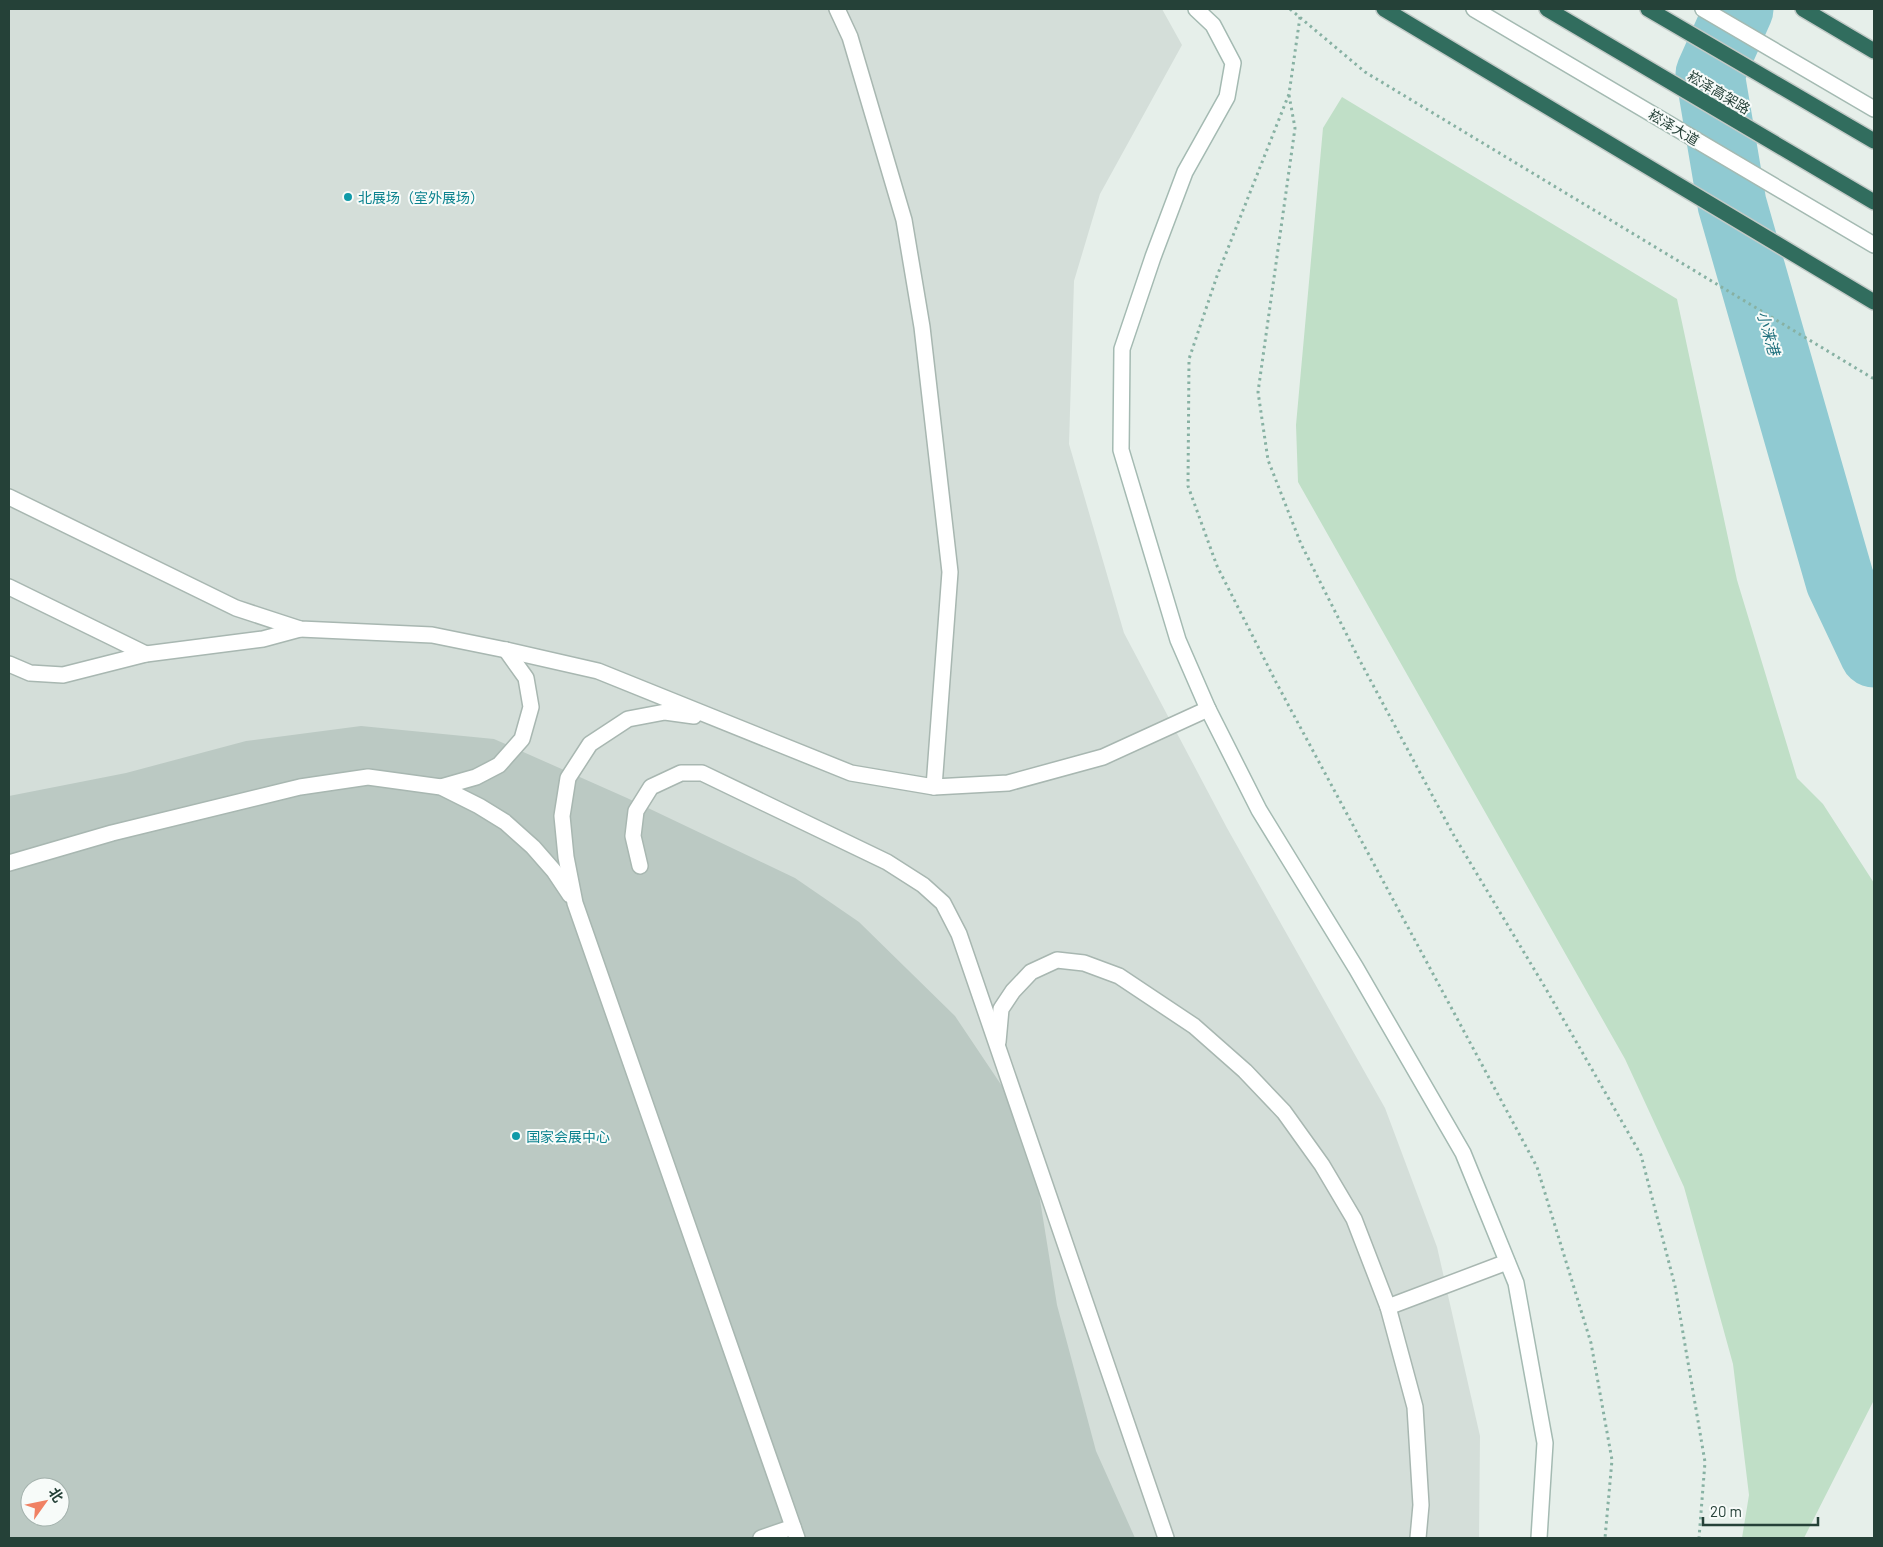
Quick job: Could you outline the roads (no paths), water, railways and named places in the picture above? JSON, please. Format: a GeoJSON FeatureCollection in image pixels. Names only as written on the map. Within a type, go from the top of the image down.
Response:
{"type":"FeatureCollection","features":[{"type":"Feature","properties":{"kind":"highway"},"geometry":{"type":"LineString","coordinates":[[1384,9],[1874,302]]}},
{"type":"Feature","properties":{"kind":"highway","name":"崧泽高架路"},"geometry":{"type":"LineString","coordinates":[[1547,9],[1874,202]]}},
{"type":"Feature","properties":{"kind":"highway"},"geometry":{"type":"LineString","coordinates":[[1648,9],[1874,140]]}},
{"type":"Feature","properties":{"kind":"highway"},"geometry":{"type":"LineString","coordinates":[[1803,9],[1874,51]]}},
{"type":"Feature","properties":{"kind":"street"},"geometry":{"type":"LineString","coordinates":[[837,9],[850,37],[904,220],[922,327],[950,572],[934,787]]}},
{"type":"Feature","properties":{"kind":"street"},"geometry":{"type":"LineString","coordinates":[[1196,9],[1213,26],[1233,64],[1227,98],[1185,172],[1153,256],[1122,349],[1121,450],[1178,640],[1208,709],[1259,810],[1356,968],[1463,1153],[1516,1283],[1544,1443],[1539,1538]]}},
{"type":"Feature","properties":{"kind":"street","name":"崧泽大道"},"geometry":{"type":"LineString","coordinates":[[1474,9],[1874,245]]}},
{"type":"Feature","properties":{"kind":"street"},"geometry":{"type":"LineString","coordinates":[[1703,9],[1874,109]]}},
{"type":"Feature","properties":{"kind":"street"},"geometry":{"type":"LineString","coordinates":[[9,497],[236,608],[300,629],[432,635],[598,671],[851,773],[934,787],[1008,783],[1103,757],[1208,709]]}},
{"type":"Feature","properties":{"kind":"street"},"geometry":{"type":"LineString","coordinates":[[9,588],[146,654]]}},
{"type":"Feature","properties":{"kind":"street"},"geometry":{"type":"LineString","coordinates":[[9,664],[30,673],[63,675],[146,654],[263,639],[300,629]]}},
{"type":"Feature","properties":{"kind":"street"},"geometry":{"type":"LineString","coordinates":[[441,787],[476,777],[499,765],[522,739],[531,707],[526,678],[506,650]]}},
{"type":"Feature","properties":{"kind":"street"},"geometry":{"type":"LineString","coordinates":[[720,720],[664,712],[628,719],[590,744],[568,778],[562,816],[566,857],[575,902],[795,1533],[761,1538]]}},
{"type":"Feature","properties":{"kind":"street"},"geometry":{"type":"LineString","coordinates":[[640,866],[633,836],[636,811],[651,787],[681,773],[702,773],[887,862],[923,885],[943,904],[959,934],[1166,1538]]}},
{"type":"Feature","properties":{"kind":"street"},"geometry":{"type":"LineString","coordinates":[[9,863],[112,833],[300,787],[368,777],[441,787],[479,806],[505,822],[533,847],[554,871],[575,902]]}},
{"type":"Feature","properties":{"kind":"street"},"geometry":{"type":"LineString","coordinates":[[997,1048],[1001,1009],[1013,991],[1031,972],[1057,960],[1084,963],[1119,976],[1194,1026],[1245,1072],[1284,1112],[1322,1165],[1354,1219],[1388,1307],[1415,1407],[1421,1505],[1418,1538]]}},
{"type":"Feature","properties":{"kind":"street"},"geometry":{"type":"LineString","coordinates":[[1388,1307],[1507,1262]]}},
{"type":"Feature","properties":{"kind":"waterway","name":"小涞港"},"geometry":{"type":"LineString","coordinates":[[1739,9],[1710,74],[1732,204],[1840,581],[1874,653]]}},
{"type":"Feature","properties":{"kind":"place","name":"北展场（室外展场）"},"geometry":{"type":"Point","coordinates":[348,197]}},
{"type":"Feature","properties":{"kind":"place","name":"国家会展中心"},"geometry":{"type":"Point","coordinates":[516,1136]}}]}
